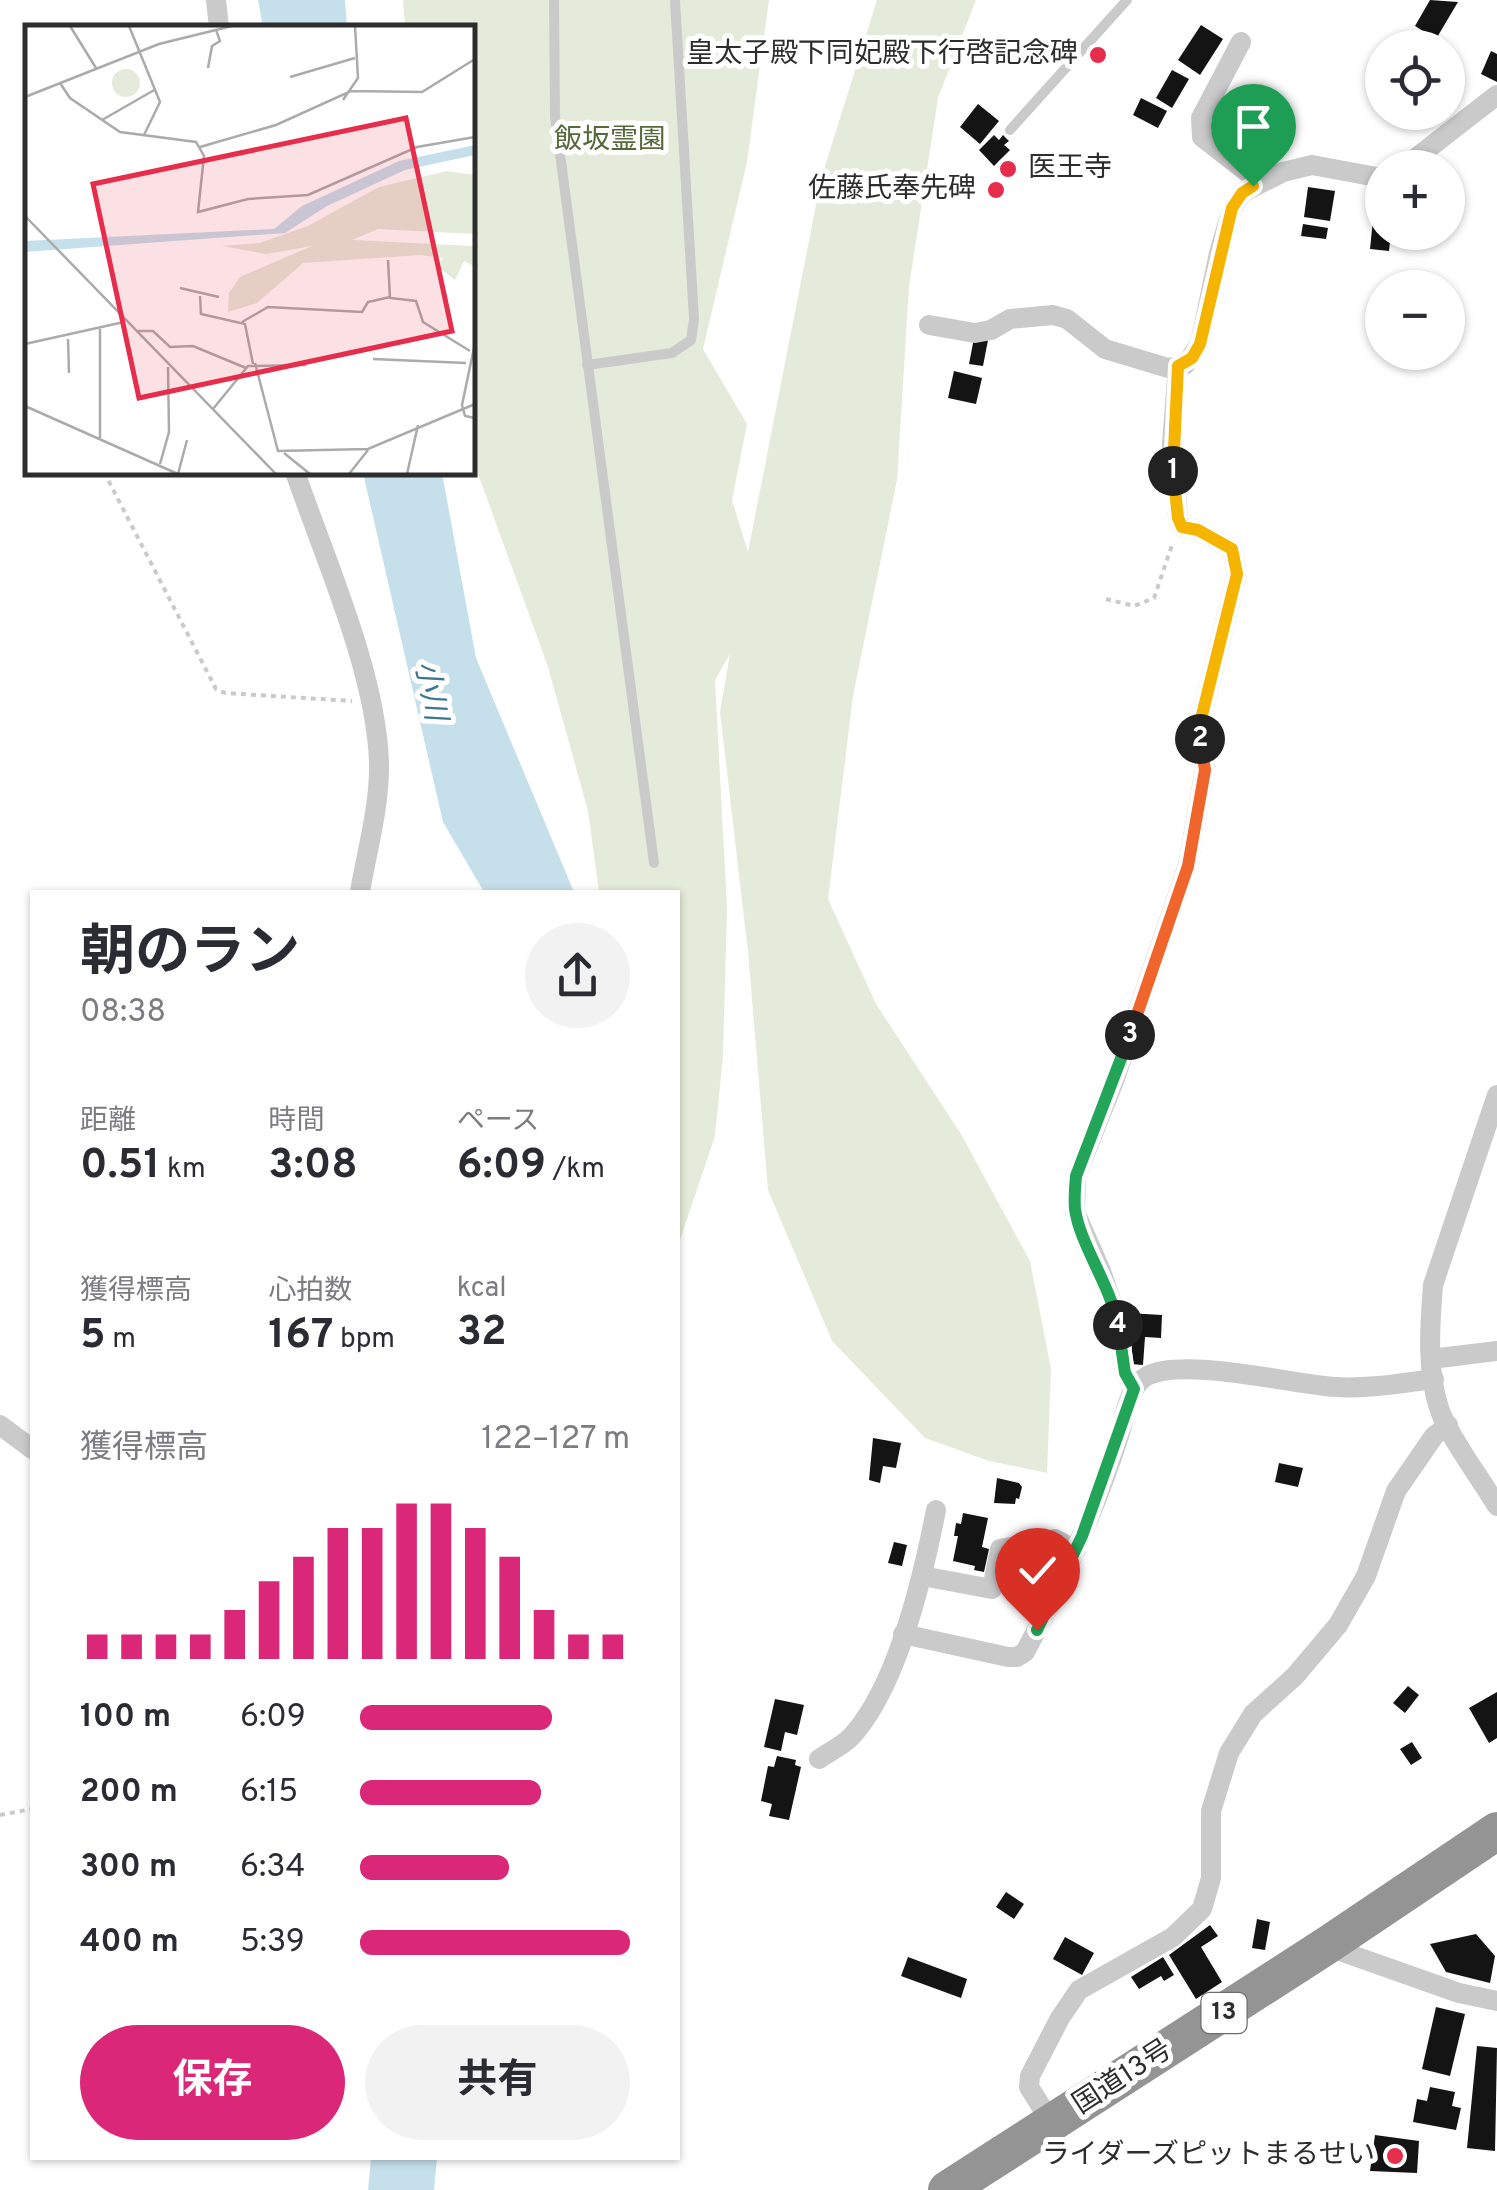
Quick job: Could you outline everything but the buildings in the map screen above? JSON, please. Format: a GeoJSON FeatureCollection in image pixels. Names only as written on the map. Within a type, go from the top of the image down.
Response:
{"type":"FeatureCollection","features":[{"type":"Feature","properties":{"kind":"highway","name":"国道13号"},"geometry":{"type":"LineString","coordinates":[[960,2186],[1497,1831]]}},
{"type":"Feature","properties":{"kind":"street"},"geometry":{"type":"LineString","coordinates":[[216,0],[219,25]]}},
{"type":"Feature","properties":{"kind":"street"},"geometry":{"type":"LineString","coordinates":[[1241,42],[1201,118],[1200,130],[1202,137],[1260,182]]}},
{"type":"Feature","properties":{"kind":"street"},"geometry":{"type":"LineString","coordinates":[[1426,150],[1497,95]]}},
{"type":"Feature","properties":{"kind":"street"},"geometry":{"type":"LineString","coordinates":[[929,325],[975,334],[1010,319],[1053,315],[1067,318],[1105,349],[1168,368],[1178,366],[1192,358],[1200,344],[1232,208],[1242,193],[1283,172],[1312,165],[1365,175]]}},
{"type":"Feature","properties":{"kind":"street"},"geometry":{"type":"LineString","coordinates":[[1134,1389],[1125,1373],[1117,1318],[1075,1212],[1076,1176],[1114,1081],[1182,884],[1203,791],[1205,770],[1199,734],[1202,715],[1237,574],[1232,549],[1198,530],[1182,527],[1180,522],[1172,444],[1178,366]]}},
{"type":"Feature","properties":{"kind":"street"},"geometry":{"type":"LineString","coordinates":[[296,475],[372,703],[379,764],[378,796],[360,890]]}},
{"type":"Feature","properties":{"kind":"street"},"geometry":{"type":"LineString","coordinates":[[1497,1095],[1434,1284],[1433,1369],[1440,1412],[1497,1506]]}},
{"type":"Feature","properties":{"kind":"street"},"geometry":{"type":"LineString","coordinates":[[903,1634],[1017,1658],[1025,1652],[1076,1550],[1107,1473],[1134,1389],[1150,1374],[1171,1370],[1225,1372],[1340,1387],[1433,1369],[1497,1351]]}},
{"type":"Feature","properties":{"kind":"street"},"geometry":{"type":"LineString","coordinates":[[0,1424],[30,1448]]}},
{"type":"Feature","properties":{"kind":"street"},"geometry":{"type":"LineString","coordinates":[[1052,2124],[1029,2087],[1030,2076],[1060,2018],[1079,1990],[1173,1937],[1202,1909],[1211,1878],[1211,1811],[1229,1752],[1253,1714],[1295,1676],[1338,1625],[1366,1576],[1396,1491],[1434,1436],[1448,1425]]}},
{"type":"Feature","properties":{"kind":"street"},"geometry":{"type":"LineString","coordinates":[[819,1759],[848,1740],[876,1702],[922,1576],[936,1510]]}},
{"type":"Feature","properties":{"kind":"street"},"geometry":{"type":"LineString","coordinates":[[922,1576],[992,1589],[1000,1549],[1055,1539],[1076,1550]]}},
{"type":"Feature","properties":{"kind":"street"},"geometry":{"type":"LineString","coordinates":[[1326,1946],[1458,1993],[1497,2001]]}},
{"type":"Feature","properties":{"kind":"lane"},"geometry":{"type":"LineString","coordinates":[[554,0],[554,116],[654,863]]}},
{"type":"Feature","properties":{"kind":"lane"},"geometry":{"type":"LineString","coordinates":[[586,364],[672,353],[692,340],[694,318],[675,0]]}},
{"type":"Feature","properties":{"kind":"lane"},"geometry":{"type":"LineString","coordinates":[[1010,130],[1127,0]]}},
{"type":"Feature","properties":{"kind":"path"},"geometry":{"type":"LineString","coordinates":[[106,475],[216,690],[225,694],[372,703]]}},
{"type":"Feature","properties":{"kind":"path"},"geometry":{"type":"LineString","coordinates":[[1106,600],[1134,606],[1154,598],[1180,522]]}},
{"type":"Feature","properties":{"kind":"path"},"geometry":{"type":"LineString","coordinates":[[0,1815],[30,1809]]}},
{"type":"Feature","properties":{"kind":"green space","name":"飯坂霊園"},"geometry":{"type":"Polygon","coordinates":[[[403,0],[769,0],[747,162],[703,349],[747,424],[732,500],[748,552],[821,179],[877,0],[976,0],[938,98],[909,287],[897,480],[853,696],[828,899],[876,1004],[961,1134],[1030,1261],[1051,1369],[1047,1473],[989,1461],[925,1438],[832,1341],[768,1190],[748,952],[720,712],[730,654],[715,680],[727,908],[723,1056],[715,1136],[680,1240],[680,890],[599,890],[588,811],[548,667],[475,466],[475,25],[405,25],[403,0]]]}},
{"type":"Feature","properties":{"kind":"water"},"geometry":{"type":"Polygon","coordinates":[[[258,0],[345,0],[347,25],[263,25],[258,0]]]}},
{"type":"Feature","properties":{"kind":"water","name":"小川"},"geometry":{"type":"Polygon","coordinates":[[[363,475],[442,475],[476,658],[573,890],[483,890],[443,822],[363,475]]]}},
{"type":"Feature","properties":{"kind":"water"},"geometry":{"type":"Polygon","coordinates":[[[371,2160],[437,2160],[434,2190],[368,2190],[371,2160]]]}},
{"type":"Feature","properties":{"kind":"place","name":"皇太子殿下同妃殿下行啓記念碑"},"geometry":{"type":"Point","coordinates":[1098,55]}},
{"type":"Feature","properties":{"kind":"place","name":"医王寺"},"geometry":{"type":"Point","coordinates":[1008,169]}},
{"type":"Feature","properties":{"kind":"place","name":"佐藤氏奉先碑"},"geometry":{"type":"Point","coordinates":[996,190]}},
{"type":"Feature","properties":{"kind":"place","name":"ライダーズピットまるせい"},"geometry":{"type":"Point","coordinates":[1395,2156]}},
{"type":"Feature","properties":{"kind":"route"},"geometry":{"type":"LineString","coordinates":[[1037,1630],[1082,1536],[1134,1389],[1125,1373],[1117,1318],[1075,1212],[1074,1196],[1076,1176],[1114,1081],[1188,866],[1203,791],[1205,770],[1199,734],[1237,574],[1232,549],[1198,530],[1182,527],[1178,518],[1172,444],[1178,366],[1192,358],[1200,344],[1232,208],[1242,193],[1253,186]]}}]}
